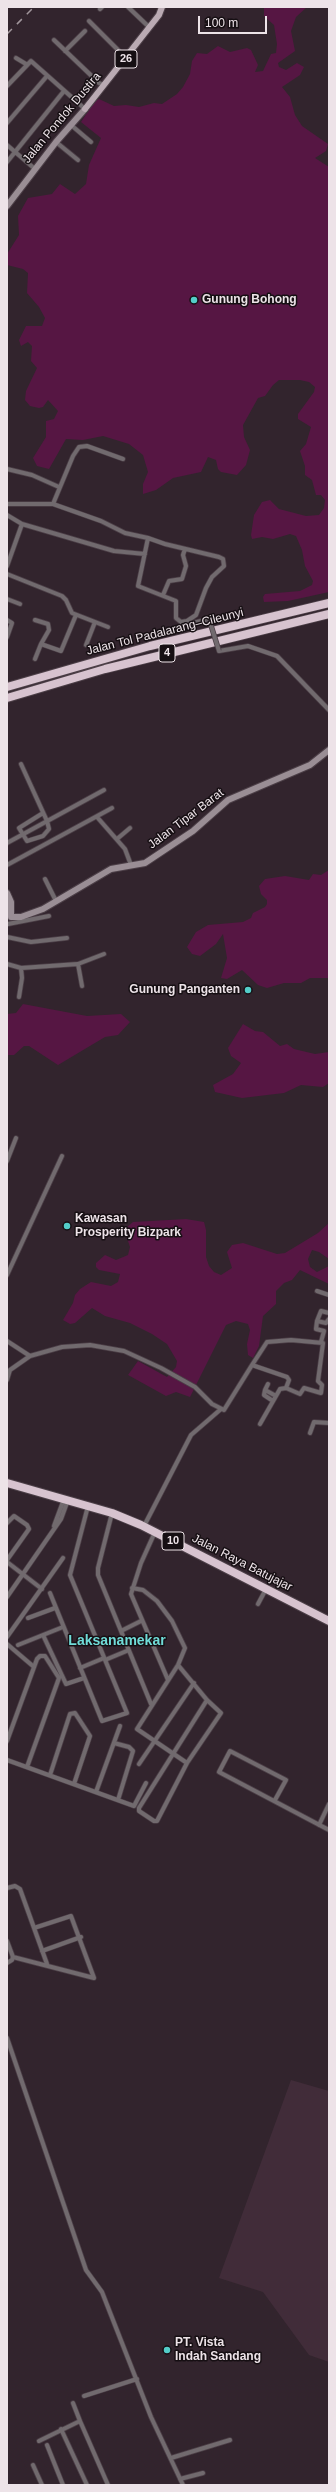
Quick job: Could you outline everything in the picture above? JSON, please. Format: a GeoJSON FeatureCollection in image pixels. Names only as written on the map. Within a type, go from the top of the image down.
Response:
{"type":"FeatureCollection","features":[{"type":"Feature","properties":{"kind":"highway","name":"Jalan Tol Padalarang–Cileunyi"},"geometry":{"type":"LineString","coordinates":[[7,687],[150,646],[329,603]]}},
{"type":"Feature","properties":{"kind":"highway","name":"Jalan Tol Padalarang–Cileunyi"},"geometry":{"type":"LineString","coordinates":[[7,698],[105,668],[329,614]]}},
{"type":"Feature","properties":{"kind":"highway","name":"Jalan Raya Batujajar"},"geometry":{"type":"LineString","coordinates":[[7,1483],[66,1498],[112,1513],[144,1526],[329,1621]]}},
{"type":"Feature","properties":{"kind":"main road","name":"Jalan Pondok Dustira"},"geometry":{"type":"LineString","coordinates":[[85,109],[159,15],[162,7]]}},
{"type":"Feature","properties":{"kind":"street"},"geometry":{"type":"LineString","coordinates":[[128,7],[149,27]]}},
{"type":"Feature","properties":{"kind":"street"},"geometry":{"type":"LineString","coordinates":[[90,20],[126,58]]}},
{"type":"Feature","properties":{"kind":"street"},"geometry":{"type":"LineString","coordinates":[[65,51],[84,31]]}},
{"type":"Feature","properties":{"kind":"street"},"geometry":{"type":"LineString","coordinates":[[54,40],[99,84],[104,85]]}},
{"type":"Feature","properties":{"kind":"street"},"geometry":{"type":"LineString","coordinates":[[16,58],[26,64]]}},
{"type":"Feature","properties":{"kind":"street"},"geometry":{"type":"LineString","coordinates":[[7,86],[26,64],[32,62],[85,109]]}},
{"type":"Feature","properties":{"kind":"street"},"geometry":{"type":"LineString","coordinates":[[7,123],[47,76]]}},
{"type":"Feature","properties":{"kind":"street"},"geometry":{"type":"LineString","coordinates":[[7,162],[64,91]]}},
{"type":"Feature","properties":{"kind":"street","name":"Jalan Pondok Dustira"},"geometry":{"type":"LineString","coordinates":[[7,206],[56,142],[85,109]]}},
{"type":"Feature","properties":{"kind":"street"},"geometry":{"type":"LineString","coordinates":[[70,125],[91,142]]}},
{"type":"Feature","properties":{"kind":"street"},"geometry":{"type":"LineString","coordinates":[[56,142],[78,160]]}},
{"type":"Feature","properties":{"kind":"street"},"geometry":{"type":"LineString","coordinates":[[7,145],[35,169]]}},
{"type":"Feature","properties":{"kind":"street"},"geometry":{"type":"LineString","coordinates":[[53,504],[73,456],[82,445],[123,459]]}},
{"type":"Feature","properties":{"kind":"street"},"geometry":{"type":"LineString","coordinates":[[7,469],[32,475],[60,486]]}},
{"type":"Feature","properties":{"kind":"street"},"geometry":{"type":"LineString","coordinates":[[7,504],[53,504],[101,521],[125,533],[219,557],[224,563],[206,588],[196,615],[184,622]]}},
{"type":"Feature","properties":{"kind":"street"},"geometry":{"type":"LineString","coordinates":[[7,515],[22,524],[114,551],[145,554]]}},
{"type":"Feature","properties":{"kind":"street"},"geometry":{"type":"LineString","coordinates":[[7,566],[22,524]]}},
{"type":"Feature","properties":{"kind":"street"},"geometry":{"type":"LineString","coordinates":[[148,538],[137,582],[138,586],[176,601],[176,618],[184,622],[185,625],[209,619],[218,651],[248,646],[277,656],[329,710]]}},
{"type":"Feature","properties":{"kind":"street"},"geometry":{"type":"LineString","coordinates":[[163,596],[169,581],[182,579],[186,566],[183,555],[186,549]]}},
{"type":"Feature","properties":{"kind":"street"},"geometry":{"type":"LineString","coordinates":[[7,574],[62,596],[66,600],[71,613],[108,627]]}},
{"type":"Feature","properties":{"kind":"street"},"geometry":{"type":"LineString","coordinates":[[7,599],[20,604]]}},
{"type":"Feature","properties":{"kind":"street"},"geometry":{"type":"LineString","coordinates":[[41,644],[62,651],[76,615]]}},
{"type":"Feature","properties":{"kind":"street"},"geometry":{"type":"LineString","coordinates":[[7,620],[12,622],[7,637]]}},
{"type":"Feature","properties":{"kind":"street"},"geometry":{"type":"LineString","coordinates":[[35,620],[48,624],[49,630],[35,659]]}},
{"type":"Feature","properties":{"kind":"street"},"geometry":{"type":"LineString","coordinates":[[86,645],[95,622]]}},
{"type":"Feature","properties":{"kind":"street","name":"Jalan Tipar Barat"},"geometry":{"type":"LineString","coordinates":[[11,917],[31,914],[111,869],[145,863],[167,850],[193,831],[228,800],[310,765],[329,750]]}},
{"type":"Feature","properties":{"kind":"street"},"geometry":{"type":"LineString","coordinates":[[21,764],[47,821],[50,830],[28,842],[19,829],[20,827],[43,814]]}},
{"type":"Feature","properties":{"kind":"street"},"geometry":{"type":"LineString","coordinates":[[7,843],[104,790]]}},
{"type":"Feature","properties":{"kind":"street"},"geometry":{"type":"LineString","coordinates":[[7,865],[49,840],[97,817],[112,808]]}},
{"type":"Feature","properties":{"kind":"street"},"geometry":{"type":"LineString","coordinates":[[97,817],[125,850],[131,865]]}},
{"type":"Feature","properties":{"kind":"street"},"geometry":{"type":"LineString","coordinates":[[117,839],[130,828]]}},
{"type":"Feature","properties":{"kind":"street"},"geometry":{"type":"LineString","coordinates":[[45,879],[56,901]]}},
{"type":"Feature","properties":{"kind":"street"},"geometry":{"type":"LineString","coordinates":[[7,893],[11,902],[11,917],[8,926]]}},
{"type":"Feature","properties":{"kind":"street"},"geometry":{"type":"LineString","coordinates":[[8,926],[49,916]]}},
{"type":"Feature","properties":{"kind":"street"},"geometry":{"type":"LineString","coordinates":[[7,938],[32,942],[67,938]]}},
{"type":"Feature","properties":{"kind":"street"},"geometry":{"type":"LineString","coordinates":[[7,964],[21,968],[78,964],[104,954]]}},
{"type":"Feature","properties":{"kind":"street"},"geometry":{"type":"LineString","coordinates":[[78,964],[82,986]]}},
{"type":"Feature","properties":{"kind":"street"},"geometry":{"type":"LineString","coordinates":[[19,997],[22,978],[21,968]]}},
{"type":"Feature","properties":{"kind":"street"},"geometry":{"type":"LineString","coordinates":[[7,1161],[16,1138]]}},
{"type":"Feature","properties":{"kind":"street"},"geometry":{"type":"LineString","coordinates":[[7,1274],[62,1156]]}},
{"type":"Feature","properties":{"kind":"street"},"geometry":{"type":"LineString","coordinates":[[317,1291],[329,1295]]}},
{"type":"Feature","properties":{"kind":"street"},"geometry":{"type":"LineString","coordinates":[[321,1342],[324,1331],[316,1329],[317,1321],[321,1311],[329,1313]]}},
{"type":"Feature","properties":{"kind":"street"},"geometry":{"type":"LineString","coordinates":[[317,1321],[326,1323],[329,1319]]}},
{"type":"Feature","properties":{"kind":"street"},"geometry":{"type":"LineString","coordinates":[[144,1526],[189,1438],[221,1409],[224,1409],[231,1395],[267,1342],[291,1340],[309,1343],[314,1340],[324,1344],[326,1352],[318,1381],[322,1385],[321,1393],[304,1388],[300,1394],[286,1388],[280,1389],[260,1424]]}},
{"type":"Feature","properties":{"kind":"street"},"geometry":{"type":"LineString","coordinates":[[7,1341],[30,1356]]}},
{"type":"Feature","properties":{"kind":"street"},"geometry":{"type":"LineString","coordinates":[[7,1380],[10,1370],[30,1356],[62,1347],[90,1345],[124,1351],[161,1368],[195,1387],[212,1404],[221,1409]]}},
{"type":"Feature","properties":{"kind":"street"},"geometry":{"type":"LineString","coordinates":[[252,1365],[287,1377],[289,1380],[286,1388]]}},
{"type":"Feature","properties":{"kind":"street"},"geometry":{"type":"LineString","coordinates":[[268,1384],[265,1390],[274,1398]]}},
{"type":"Feature","properties":{"kind":"street"},"geometry":{"type":"LineString","coordinates":[[310,1433],[314,1422],[329,1423]]}},
{"type":"Feature","properties":{"kind":"street"},"geometry":{"type":"LineString","coordinates":[[7,1597],[24,1575],[61,1519],[66,1498]]}},
{"type":"Feature","properties":{"kind":"street"},"geometry":{"type":"LineString","coordinates":[[50,1593],[102,1721],[127,1713],[70,1575],[88,1506]]}},
{"type":"Feature","properties":{"kind":"street"},"geometry":{"type":"LineString","coordinates":[[112,1513],[97,1571],[151,1704]]}},
{"type":"Feature","properties":{"kind":"street"},"geometry":{"type":"LineString","coordinates":[[7,1523],[14,1516],[27,1525],[28,1529],[7,1561],[42,1589]]}},
{"type":"Feature","properties":{"kind":"street"},"geometry":{"type":"LineString","coordinates":[[156,1532],[132,1588],[131,1594],[168,1680]]}},
{"type":"Feature","properties":{"kind":"street"},"geometry":{"type":"LineString","coordinates":[[7,1637],[64,1558]]}},
{"type":"Feature","properties":{"kind":"street"},"geometry":{"type":"LineString","coordinates":[[132,1588],[143,1590],[157,1601],[175,1626],[185,1646],[178,1665],[151,1704],[137,1729],[187,1763]]}},
{"type":"Feature","properties":{"kind":"street"},"geometry":{"type":"LineString","coordinates":[[258,1604],[266,1589]]}},
{"type":"Feature","properties":{"kind":"street"},"geometry":{"type":"LineString","coordinates":[[28,1618],[55,1608]]}},
{"type":"Feature","properties":{"kind":"street"},"geometry":{"type":"LineString","coordinates":[[121,1631],[142,1621]]}},
{"type":"Feature","properties":{"kind":"street"},"geometry":{"type":"LineString","coordinates":[[18,1645],[63,1627]]}},
{"type":"Feature","properties":{"kind":"street"},"geometry":{"type":"LineString","coordinates":[[43,1635],[66,1684],[84,1678]]}},
{"type":"Feature","properties":{"kind":"street"},"geometry":{"type":"LineString","coordinates":[[7,1644],[34,1667]]}},
{"type":"Feature","properties":{"kind":"street"},"geometry":{"type":"LineString","coordinates":[[80,1668],[129,1650]]}},
{"type":"Feature","properties":{"kind":"street"},"geometry":{"type":"LineString","coordinates":[[7,1741],[38,1658],[45,1656],[59,1678],[27,1767]]}},
{"type":"Feature","properties":{"kind":"street"},"geometry":{"type":"LineString","coordinates":[[178,1665],[207,1700],[221,1713],[187,1763],[157,1821],[139,1811],[172,1753],[207,1700]]}},
{"type":"Feature","properties":{"kind":"street"},"geometry":{"type":"LineString","coordinates":[[139,1764],[194,1683]]}},
{"type":"Feature","properties":{"kind":"street"},"geometry":{"type":"LineString","coordinates":[[50,1776],[70,1714],[75,1713],[90,1736],[74,1784]]}},
{"type":"Feature","properties":{"kind":"street"},"geometry":{"type":"LineString","coordinates":[[96,1792],[120,1726]]}},
{"type":"Feature","properties":{"kind":"street"},"geometry":{"type":"LineString","coordinates":[[114,1743],[129,1748],[133,1751],[118,1800]]}},
{"type":"Feature","properties":{"kind":"street"},"geometry":{"type":"LineString","coordinates":[[275,1800],[286,1780],[230,1751],[219,1772],[275,1800],[329,1830]]}},
{"type":"Feature","properties":{"kind":"street"},"geometry":{"type":"LineString","coordinates":[[7,1760],[135,1805],[146,1784]]}},
{"type":"Feature","properties":{"kind":"street"},"geometry":{"type":"LineString","coordinates":[[319,1825],[329,1804]]}},
{"type":"Feature","properties":{"kind":"street"},"geometry":{"type":"LineString","coordinates":[[7,1888],[15,1886],[20,1889],[47,1964]]}},
{"type":"Feature","properties":{"kind":"street"},"geometry":{"type":"LineString","coordinates":[[13,1957],[47,1964],[94,1978],[81,1937],[70,1915],[34,1928]]}},
{"type":"Feature","properties":{"kind":"street"},"geometry":{"type":"LineString","coordinates":[[42,1951],[81,1937]]}},
{"type":"Feature","properties":{"kind":"street"},"geometry":{"type":"LineString","coordinates":[[7,1941],[13,1957]]}},
{"type":"Feature","properties":{"kind":"street"},"geometry":{"type":"LineString","coordinates":[[7,1963],[12,1960],[13,1957]]}},
{"type":"Feature","properties":{"kind":"street"},"geometry":{"type":"LineString","coordinates":[[7,2038],[86,2270],[102,2292],[151,2417],[183,2485]]}},
{"type":"Feature","properties":{"kind":"street"},"geometry":{"type":"LineString","coordinates":[[84,2396],[137,2379]]}},
{"type":"Feature","properties":{"kind":"street"},"geometry":{"type":"LineString","coordinates":[[73,2403],[108,2485]]}},
{"type":"Feature","properties":{"kind":"street"},"geometry":{"type":"LineString","coordinates":[[39,2441],[80,2421]]}},
{"type":"Feature","properties":{"kind":"street"},"geometry":{"type":"LineString","coordinates":[[61,2429],[87,2485]]}},
{"type":"Feature","properties":{"kind":"street"},"geometry":{"type":"LineString","coordinates":[[171,2458],[230,2440]]}},
{"type":"Feature","properties":{"kind":"street"},"geometry":{"type":"LineString","coordinates":[[47,2445],[63,2485]]}},
{"type":"Feature","properties":{"kind":"street"},"geometry":{"type":"LineString","coordinates":[[32,2465],[40,2484]]}},
{"type":"Feature","properties":{"kind":"street"},"geometry":{"type":"LineString","coordinates":[[180,2479],[203,2473]]}},
{"type":"Feature","properties":{"kind":"shaded area"},"geometry":{"type":"Polygon","coordinates":[[[264,7],[307,7],[296,17],[291,31],[295,51],[278,63],[279,67],[286,70],[297,63],[304,67],[300,75],[282,87],[290,97],[295,115],[302,126],[328,144],[326,151],[315,158],[329,167],[329,592],[288,601],[264,602],[263,597],[265,594],[300,591],[312,585],[313,581],[305,566],[302,550],[296,536],[290,534],[273,539],[262,537],[252,539],[251,535],[254,515],[262,502],[270,500],[279,509],[306,516],[319,515],[324,508],[325,500],[321,495],[316,495],[312,480],[305,475],[305,466],[300,451],[306,444],[311,427],[298,419],[298,414],[314,392],[315,387],[309,382],[300,380],[279,380],[273,385],[265,396],[258,398],[243,425],[244,437],[250,450],[246,465],[237,475],[221,472],[218,469],[216,460],[208,457],[201,472],[173,478],[156,490],[143,494],[143,484],[148,472],[143,455],[129,444],[103,436],[83,440],[66,439],[49,469],[37,466],[33,458],[46,437],[46,421],[54,419],[58,411],[48,400],[43,407],[39,408],[30,406],[25,400],[26,391],[37,368],[31,361],[32,346],[28,342],[21,346],[19,340],[26,326],[42,326],[45,318],[39,307],[27,293],[28,273],[23,269],[7,265],[7,254],[19,235],[18,216],[28,198],[52,194],[60,184],[75,194],[86,184],[89,165],[101,138],[81,122],[95,101],[99,99],[114,106],[126,105],[139,107],[154,103],[162,104],[177,94],[183,87],[190,74],[192,61],[197,53],[207,54],[218,46],[230,52],[247,48],[251,50],[258,65],[255,72],[263,71],[271,54],[276,53],[277,44],[274,25],[264,16],[264,7]]]}},
{"type":"Feature","properties":{"kind":"shaded area"},"geometry":{"type":"Polygon","coordinates":[[[329,870],[329,978],[310,978],[301,983],[284,983],[267,988],[258,985],[242,970],[227,979],[221,978],[227,958],[223,934],[216,944],[200,956],[192,954],[187,947],[196,932],[208,925],[243,922],[251,918],[253,913],[265,907],[267,900],[261,894],[259,886],[265,879],[285,876],[309,880],[313,874],[321,875],[329,870]]]}},
{"type":"Feature","properties":{"kind":"shaded area"},"geometry":{"type":"Polygon","coordinates":[[[23,1004],[87,1016],[121,1014],[130,1022],[118,1035],[105,1037],[58,1065],[29,1046],[24,1046],[14,1055],[7,1055],[7,1014],[16,1013],[23,1004]]]}},
{"type":"Feature","properties":{"kind":"shaded area"},"geometry":{"type":"Polygon","coordinates":[[[243,1024],[255,1031],[263,1032],[280,1046],[287,1044],[294,1049],[315,1054],[329,1052],[329,1083],[323,1087],[301,1085],[284,1093],[242,1098],[215,1092],[213,1085],[233,1074],[241,1063],[231,1056],[228,1048],[243,1024]]]}},
{"type":"Feature","properties":{"kind":"shaded area"},"geometry":{"type":"Polygon","coordinates":[[[186,1219],[204,1222],[206,1230],[206,1257],[209,1266],[214,1272],[221,1275],[232,1268],[227,1252],[232,1245],[243,1243],[277,1254],[285,1253],[318,1233],[329,1223],[329,1259],[319,1252],[312,1250],[308,1259],[310,1267],[317,1272],[329,1266],[329,1284],[300,1270],[292,1280],[284,1283],[276,1291],[276,1304],[263,1316],[259,1346],[253,1358],[248,1355],[247,1344],[250,1330],[248,1324],[236,1321],[226,1325],[190,1397],[176,1392],[166,1396],[128,1375],[138,1361],[167,1377],[176,1367],[177,1361],[167,1344],[152,1334],[130,1323],[105,1316],[92,1308],[75,1323],[70,1324],[63,1320],[73,1303],[75,1295],[80,1289],[91,1282],[111,1286],[118,1282],[120,1274],[99,1270],[96,1267],[96,1263],[105,1255],[116,1260],[128,1255],[130,1247],[126,1235],[127,1227],[133,1222],[186,1219]]]}},
{"type":"Feature","properties":{"kind":"shaded area"},"geometry":{"type":"Polygon","coordinates":[[[291,2080],[329,2091],[329,2362],[309,2355],[263,2292],[219,2278],[291,2080]]]}},
{"type":"Feature","properties":{"kind":"railway"},"geometry":{"type":"LineString","coordinates":[[7,34],[34,7]]}},
{"type":"Feature","properties":{"kind":"place","name":"Gunung Bohong"},"geometry":{"type":"Point","coordinates":[194,300]}},
{"type":"Feature","properties":{"kind":"place","name":"Gunung Panganten"},"geometry":{"type":"Point","coordinates":[248,990]}},
{"type":"Feature","properties":{"kind":"place","name":"Kawasan Prosperity Bizpark"},"geometry":{"type":"Point","coordinates":[67,1226]}},
{"type":"Feature","properties":{"kind":"place","name":"PT. Vista Indah Sandang"},"geometry":{"type":"Point","coordinates":[167,2350]}},
{"type":"Feature","properties":{"kind":"district","name":"Laksanamekar"},"geometry":{"type":"Point","coordinates":[117,1641]}}]}
